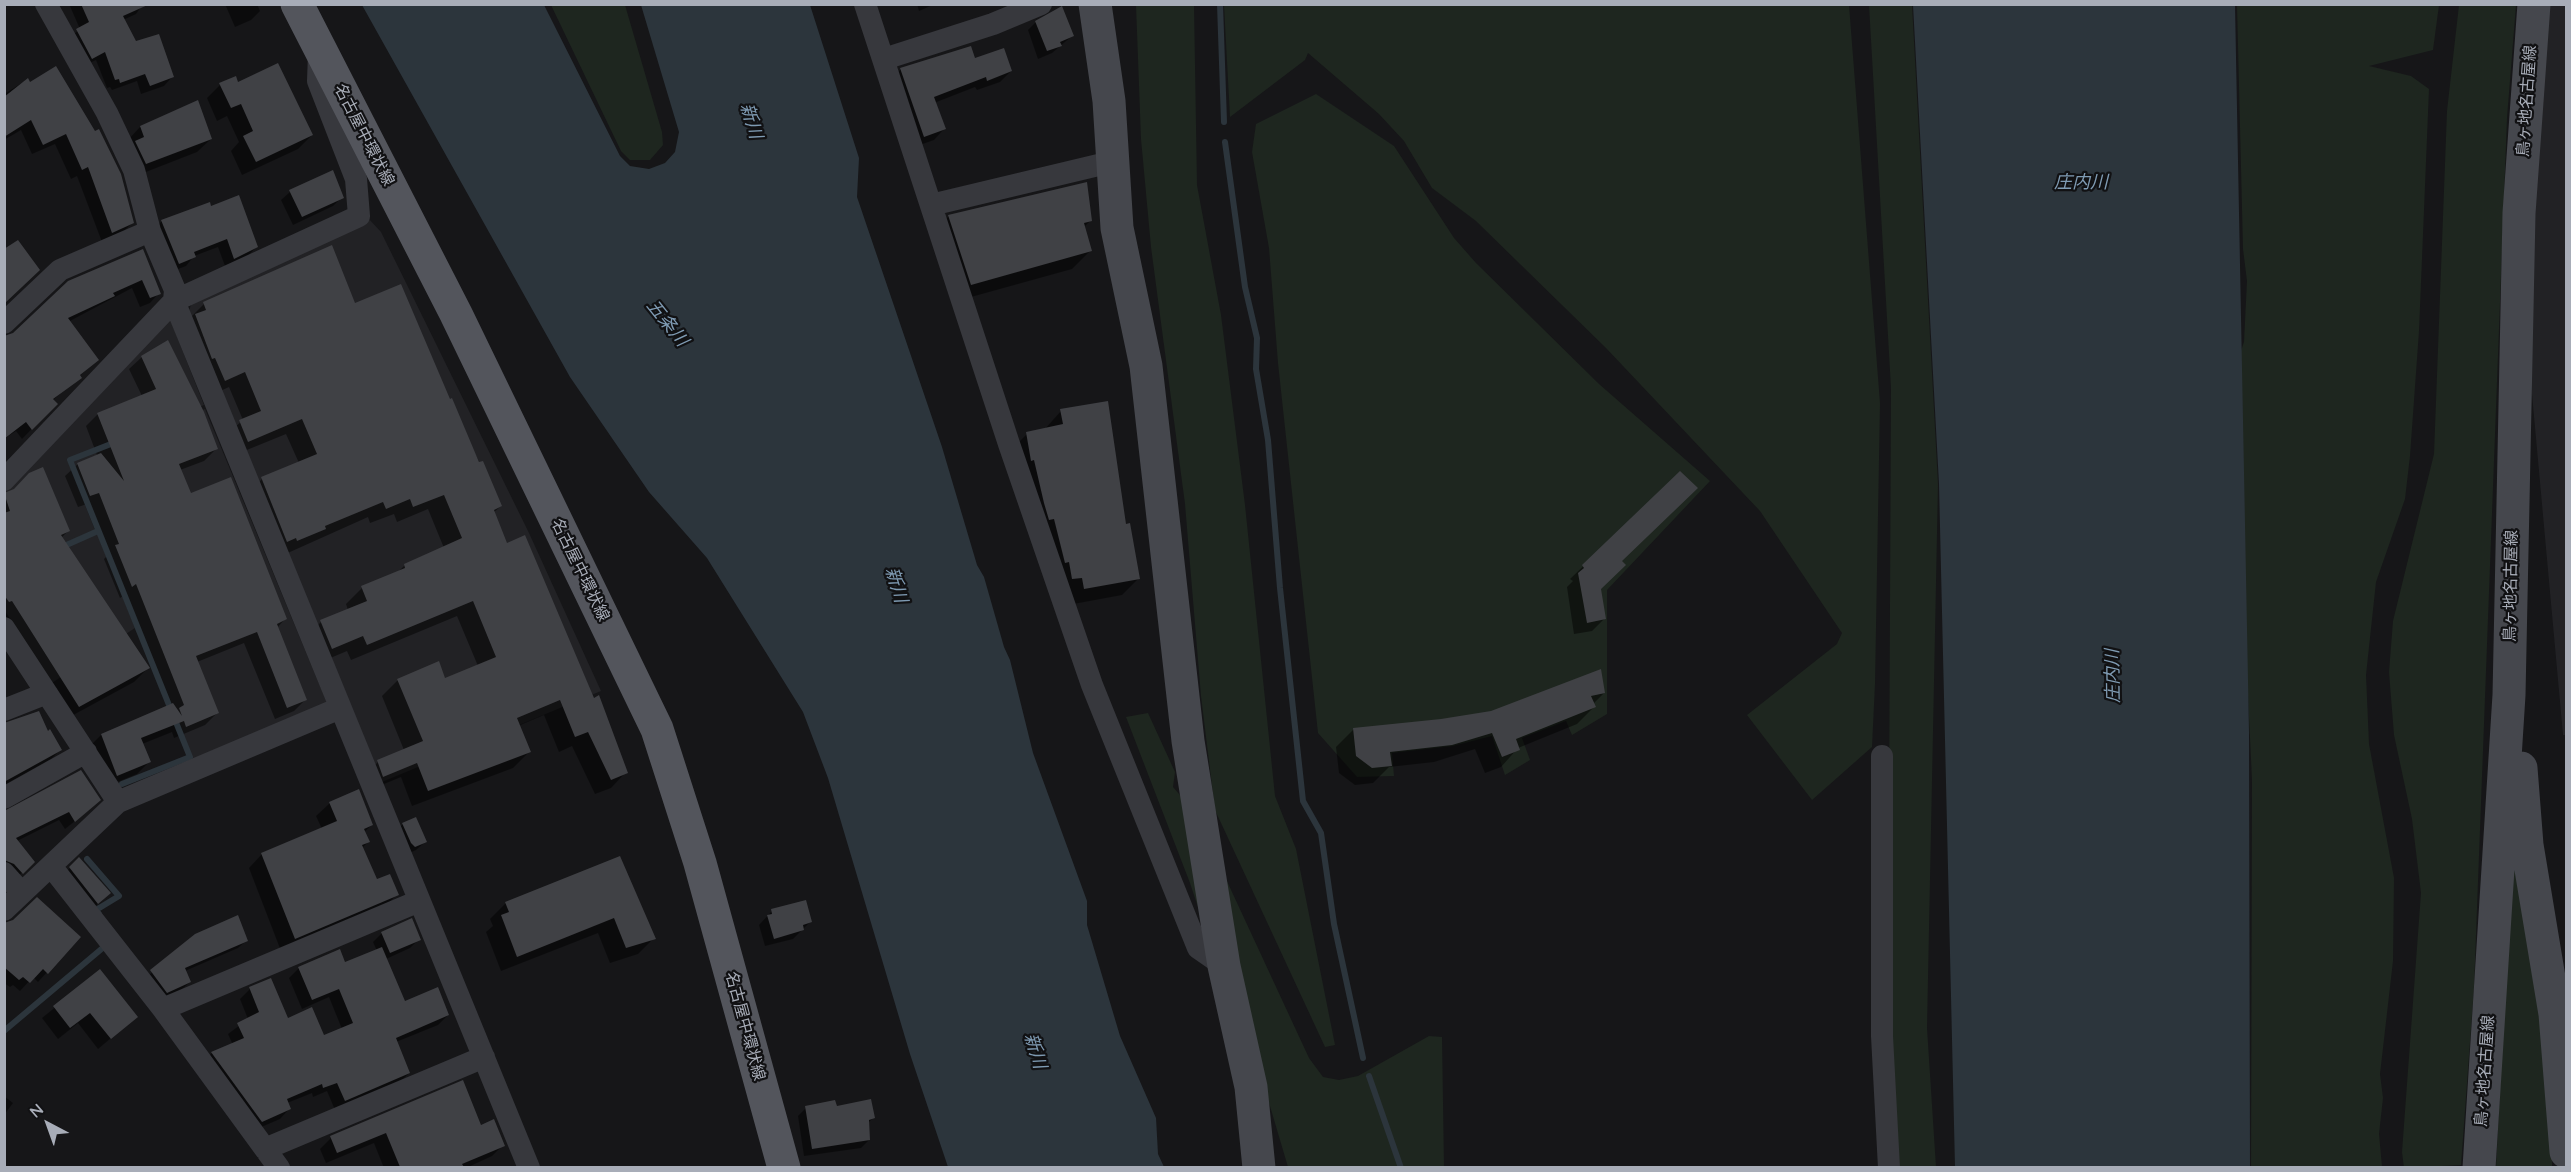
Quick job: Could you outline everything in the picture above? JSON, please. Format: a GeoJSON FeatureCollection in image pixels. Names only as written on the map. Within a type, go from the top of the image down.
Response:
{"type":"FeatureCollection","features":[{"type":"Feature","properties":{"kind":"main road","name":"名古屋中環状線"},"geometry":{"type":"LineString","coordinates":[[297,4],[456,314],[657,729],[700,863],[784,1167]]}},
{"type":"Feature","properties":{"kind":"main road"},"geometry":{"type":"LineString","coordinates":[[1095,4],[1109,101],[1111,162],[1119,239],[1146,366],[1188,741],[1224,966],[1251,1087],[1259,1167]]}},
{"type":"Feature","properties":{"kind":"main road","name":"鳥ヶ地名古屋線"},"geometry":{"type":"LineString","coordinates":[[2479,1167],[2509,695],[2518,213],[2534,4]]}},
{"type":"Feature","properties":{"kind":"main road"},"geometry":{"type":"LineString","coordinates":[[2509,695],[2519,739],[2527,845],[2555,1014],[2566,1152]]}},
{"type":"Feature","properties":{"kind":"street"},"geometry":{"type":"LineString","coordinates":[[865,4],[1092,685],[1198,948],[1224,966]]}},
{"type":"Feature","properties":{"kind":"street"},"geometry":{"type":"LineString","coordinates":[[884,59],[993,24],[1041,4]]}},
{"type":"Feature","properties":{"kind":"street"},"geometry":{"type":"LineString","coordinates":[[50,6],[107,113],[134,170],[150,231],[175,290],[174,301],[529,1167]]}},
{"type":"Feature","properties":{"kind":"street"},"geometry":{"type":"LineString","coordinates":[[4,480],[174,301],[359,216],[356,179],[318,81],[320,49]]}},
{"type":"Feature","properties":{"kind":"street"},"geometry":{"type":"LineString","coordinates":[[931,205],[1111,162]]}},
{"type":"Feature","properties":{"kind":"street"},"geometry":{"type":"LineString","coordinates":[[4,323],[60,270],[150,231]]}},
{"type":"Feature","properties":{"kind":"street"},"geometry":{"type":"LineString","coordinates":[[4,628],[118,802]]}},
{"type":"Feature","properties":{"kind":"street"},"geometry":{"type":"LineString","coordinates":[[4,710],[47,693]]}},
{"type":"Feature","properties":{"kind":"street"},"geometry":{"type":"LineString","coordinates":[[4,910],[118,802],[340,708]]}},
{"type":"Feature","properties":{"kind":"street"},"geometry":{"type":"LineString","coordinates":[[4,798],[86,752]]}},
{"type":"Feature","properties":{"kind":"street"},"geometry":{"type":"LineString","coordinates":[[1882,756],[1882,1036],[1889,1167]]}},
{"type":"Feature","properties":{"kind":"street"},"geometry":{"type":"LineString","coordinates":[[51,866],[163,1010],[279,1167]]}},
{"type":"Feature","properties":{"kind":"street"},"geometry":{"type":"LineString","coordinates":[[4,873],[22,893]]}},
{"type":"Feature","properties":{"kind":"street"},"geometry":{"type":"LineString","coordinates":[[163,1010],[419,901]]}},
{"type":"Feature","properties":{"kind":"street"},"geometry":{"type":"LineString","coordinates":[[266,1149],[484,1057]]}},
{"type":"Feature","properties":{"kind":"shaded area"},"geometry":{"type":"Polygon","coordinates":[[[551,5],[625,5],[662,132],[663,145],[650,160],[630,160],[621,151],[551,5]]]}},
{"type":"Feature","properties":{"kind":"shaded area"},"geometry":{"type":"Polygon","coordinates":[[[1136,5],[1194,5],[1197,185],[1221,315],[1245,505],[1275,796],[1296,849],[1335,1045],[1325,1047],[1215,810],[1201,696],[1185,504],[1151,247],[1141,139],[1136,5]]]}},
{"type":"Feature","properties":{"kind":"shaded area"},"geometry":{"type":"Polygon","coordinates":[[[1224,5],[1849,5],[1880,403],[1875,684],[1872,747],[1812,800],[1747,715],[1837,644],[1842,633],[1760,511],[1606,348],[1476,221],[1432,188],[1404,141],[1379,114],[1308,53],[1305,60],[1230,117],[1224,5]]]}},
{"type":"Feature","properties":{"kind":"shaded area"},"geometry":{"type":"Polygon","coordinates":[[[1869,5],[1912,5],[1938,484],[1927,1028],[1936,1167],[1895,1167],[1888,1032],[1891,388],[1869,5]]]}},
{"type":"Feature","properties":{"kind":"shaded area"},"geometry":{"type":"Polygon","coordinates":[[[2237,5],[2439,5],[2433,50],[2369,66],[2411,76],[2429,89],[2419,331],[2410,456],[2405,499],[2376,582],[2366,675],[2369,744],[2394,878],[2393,961],[2380,1074],[2383,1098],[2379,1134],[2382,1167],[2251,1167],[2252,780],[2239,508],[2237,362],[2244,342],[2247,281],[2243,249],[2237,5]]]}},
{"type":"Feature","properties":{"kind":"shaded area"},"geometry":{"type":"Polygon","coordinates":[[[2459,5],[2516,5],[2507,118],[2474,987],[2461,1165],[2404,1168],[2402,1152],[2421,893],[2412,819],[2394,735],[2389,672],[2393,621],[2434,454],[2447,111],[2459,5]]]}},
{"type":"Feature","properties":{"kind":"shaded area"},"geometry":{"type":"Polygon","coordinates":[[[2546,5],[2566,5],[2566,735],[2563,735],[2527,339],[2546,5]]]}},
{"type":"Feature","properties":{"kind":"shaded area"},"geometry":{"type":"Polygon","coordinates":[[[1316,94],[1394,146],[1454,238],[1476,263],[1599,384],[1710,481],[1607,590],[1607,714],[1572,735],[1566,721],[1522,738],[1530,760],[1505,775],[1492,736],[1453,746],[1392,753],[1394,776],[1357,777],[1318,733],[1278,363],[1269,248],[1252,152],[1256,124],[1316,94]]]}},
{"type":"Feature","properties":{"kind":"shaded area"},"geometry":{"type":"Polygon","coordinates":[[[368,218],[381,232],[529,533],[601,691],[382,782],[189,311],[193,298],[368,218]]]}},
{"type":"Feature","properties":{"kind":"shaded area"},"geometry":{"type":"Polygon","coordinates":[[[170,319],[204,405],[67,459],[95,530],[5,571],[4,491],[170,319]]]}},
{"type":"Feature","properties":{"kind":"shaded area"},"geometry":{"type":"Polygon","coordinates":[[[205,409],[327,703],[193,759],[73,461],[205,409]]]}},
{"type":"Feature","properties":{"kind":"shaded area"},"geometry":{"type":"Polygon","coordinates":[[[97,533],[135,628],[52,683],[5,611],[4,576],[97,533]]]}},
{"type":"Feature","properties":{"kind":"shaded area"},"geometry":{"type":"Polygon","coordinates":[[[1148,713],[1175,772],[1173,787],[1191,808],[1208,937],[1190,883],[1126,717],[1148,713]]]}},
{"type":"Feature","properties":{"kind":"shaded area"},"geometry":{"type":"Polygon","coordinates":[[[2513,823],[2540,1000],[2552,1116],[2552,1167],[2496,1168],[2513,823]]]}},
{"type":"Feature","properties":{"kind":"shaded area"},"geometry":{"type":"Polygon","coordinates":[[[1219,864],[1309,1058],[1323,1077],[1339,1080],[1358,1076],[1429,1036],[1442,1037],[1444,1167],[1288,1167],[1267,1096],[1219,864]]]}},
{"type":"Feature","properties":{"kind":"water"},"geometry":{"type":"Polygon","coordinates":[[[362,5],[544,5],[620,156],[630,166],[649,169],[665,163],[675,152],[679,132],[641,5],[810,5],[859,158],[857,197],[942,447],[977,565],[984,577],[1004,647],[1010,660],[1033,753],[1087,901],[1087,925],[1120,1036],[1156,1118],[1158,1154],[1164,1167],[948,1167],[910,1054],[828,778],[803,712],[707,558],[649,492],[570,377],[362,5]]]}},
{"type":"Feature","properties":{"kind":"water","name":"庄内川"},"geometry":{"type":"Polygon","coordinates":[[[1913,5],[2235,5],[2249,732],[2250,1167],[1955,1167],[1939,484],[1913,5]]]}},
{"type":"Feature","properties":{"kind":"building"},"geometry":{"type":"Polygon","coordinates":[[[81,4],[150,4],[123,16],[136,41],[159,34],[174,77],[150,86],[145,74],[120,83],[119,79],[115,80],[105,52],[92,59],[76,29],[89,22],[81,4]]]}},
{"type":"Feature","properties":{"kind":"building"},"geometry":{"type":"Polygon","coordinates":[[[1062,6],[1074,36],[1060,42],[1062,46],[1047,51],[1035,21],[1062,6]]]}},
{"type":"Feature","properties":{"kind":"building"},"geometry":{"type":"Polygon","coordinates":[[[971,46],[975,58],[1004,48],[1012,71],[987,81],[986,77],[934,97],[946,129],[924,137],[900,68],[971,46]]]}},
{"type":"Feature","properties":{"kind":"building"},"geometry":{"type":"Polygon","coordinates":[[[278,63],[313,135],[256,162],[243,136],[253,131],[241,104],[231,108],[219,83],[236,76],[238,82],[278,63]]]}},
{"type":"Feature","properties":{"kind":"building"},"geometry":{"type":"Polygon","coordinates":[[[56,66],[95,131],[99,129],[121,174],[134,223],[112,233],[88,167],[82,170],[66,134],[43,145],[31,120],[4,137],[4,97],[28,78],[30,82],[56,66]]]}},
{"type":"Feature","properties":{"kind":"building"},"geometry":{"type":"Polygon","coordinates":[[[198,100],[212,139],[146,164],[135,141],[144,137],[140,126],[198,100]]]}},
{"type":"Feature","properties":{"kind":"building"},"geometry":{"type":"Polygon","coordinates":[[[333,170],[344,198],[302,217],[289,190],[333,170]]]}},
{"type":"Feature","properties":{"kind":"building"},"geometry":{"type":"Polygon","coordinates":[[[1087,182],[1092,221],[1084,223],[1092,251],[971,285],[948,215],[1087,182]]]}},
{"type":"Feature","properties":{"kind":"building"},"geometry":{"type":"Polygon","coordinates":[[[239,195],[258,247],[234,259],[227,239],[194,252],[196,257],[179,264],[161,220],[210,202],[211,206],[239,195]]]}},
{"type":"Feature","properties":{"kind":"building"},"geometry":{"type":"Polygon","coordinates":[[[18,240],[40,270],[4,304],[4,249],[18,240]]]}},
{"type":"Feature","properties":{"kind":"building"},"geometry":{"type":"Polygon","coordinates":[[[332,245],[355,303],[401,284],[450,399],[452,398],[479,462],[483,461],[502,506],[494,510],[507,543],[525,535],[594,698],[599,695],[628,773],[611,780],[588,732],[575,737],[560,700],[517,718],[531,752],[428,791],[417,763],[383,777],[377,760],[423,741],[397,679],[439,661],[445,678],[496,657],[473,601],[367,645],[363,636],[332,649],[320,620],[367,601],[361,586],[405,568],[404,564],[462,538],[444,495],[413,507],[410,499],[386,509],[383,502],[325,526],[326,529],[297,541],[296,538],[287,542],[261,477],[317,454],[302,419],[248,442],[239,420],[261,411],[245,372],[225,381],[215,358],[212,359],[195,314],[206,310],[203,302],[332,245]]]}},
{"type":"Feature","properties":{"kind":"building"},"geometry":{"type":"Polygon","coordinates":[[[143,249],[161,294],[150,298],[142,280],[113,293],[115,296],[68,318],[99,360],[80,375],[82,378],[53,399],[58,404],[32,430],[26,422],[4,439],[4,336],[13,333],[68,281],[143,249]]]}},
{"type":"Feature","properties":{"kind":"building"},"geometry":{"type":"Polygon","coordinates":[[[168,340],[204,412],[218,449],[179,464],[191,493],[231,477],[287,619],[277,624],[307,700],[287,708],[257,632],[196,656],[219,713],[186,727],[184,721],[141,738],[151,762],[117,776],[101,734],[173,703],[182,716],[179,708],[184,705],[136,584],[132,587],[115,545],[119,544],[99,493],[90,496],[77,463],[101,453],[124,481],[97,413],[156,389],[141,356],[168,340]]]}},
{"type":"Feature","properties":{"kind":"building"},"geometry":{"type":"Polygon","coordinates":[[[1108,401],[1126,524],[1130,523],[1140,579],[1084,589],[1082,578],[1072,579],[1069,562],[1065,563],[1054,519],[1049,520],[1034,460],[1031,461],[1026,432],[1063,424],[1060,409],[1108,401]]]}},
{"type":"Feature","properties":{"kind":"building"},"geometry":{"type":"Polygon","coordinates":[[[43,467],[70,531],[61,535],[150,668],[79,707],[12,601],[9,602],[4,595],[4,513],[10,511],[4,493],[14,489],[29,473],[43,467]]]}},
{"type":"Feature","properties":{"kind":"building"},"geometry":{"type":"Polygon","coordinates":[[[1680,471],[1698,488],[1622,561],[1626,565],[1601,589],[1606,619],[1587,623],[1578,573],[1584,568],[1582,565],[1680,471]]]}},
{"type":"Feature","properties":{"kind":"building"},"geometry":{"type":"Polygon","coordinates":[[[1601,669],[1605,693],[1591,696],[1596,707],[1516,739],[1520,750],[1502,757],[1492,733],[1452,745],[1390,752],[1392,766],[1372,768],[1356,756],[1353,728],[1441,719],[1491,711],[1601,669]]]}},
{"type":"Feature","properties":{"kind":"building"},"geometry":{"type":"Polygon","coordinates":[[[39,711],[48,731],[50,729],[62,750],[4,782],[4,723],[39,711]]]}},
{"type":"Feature","properties":{"kind":"building"},"geometry":{"type":"Polygon","coordinates":[[[81,770],[101,800],[75,822],[69,812],[16,838],[35,862],[23,874],[14,864],[4,860],[4,811],[81,770]]]}},
{"type":"Feature","properties":{"kind":"building"},"geometry":{"type":"Polygon","coordinates":[[[359,789],[373,825],[364,829],[370,842],[362,845],[377,879],[390,874],[399,895],[295,939],[261,853],[337,821],[329,802],[359,789]]]}},
{"type":"Feature","properties":{"kind":"building"},"geometry":{"type":"Polygon","coordinates":[[[416,817],[427,842],[415,847],[402,823],[416,817]]]}},
{"type":"Feature","properties":{"kind":"building"},"geometry":{"type":"Polygon","coordinates":[[[620,856],[656,939],[626,948],[614,918],[517,957],[501,915],[509,912],[505,902],[620,856]]]}},
{"type":"Feature","properties":{"kind":"building"},"geometry":{"type":"Polygon","coordinates":[[[79,857],[111,893],[98,904],[69,867],[79,857]]]}},
{"type":"Feature","properties":{"kind":"building"},"geometry":{"type":"Polygon","coordinates":[[[37,897],[81,937],[48,974],[43,969],[30,983],[23,977],[19,980],[4,967],[4,923],[13,920],[37,897]]]}},
{"type":"Feature","properties":{"kind":"building"},"geometry":{"type":"Polygon","coordinates":[[[806,900],[812,922],[803,925],[804,930],[774,939],[767,915],[772,914],[771,909],[806,900]]]}},
{"type":"Feature","properties":{"kind":"building"},"geometry":{"type":"Polygon","coordinates":[[[238,915],[248,941],[185,968],[191,982],[167,993],[150,970],[195,934],[238,915]]]}},
{"type":"Feature","properties":{"kind":"building"},"geometry":{"type":"Polygon","coordinates":[[[412,918],[421,940],[390,953],[381,932],[412,918]]]}},
{"type":"Feature","properties":{"kind":"building"},"geometry":{"type":"Polygon","coordinates":[[[382,947],[405,1001],[438,987],[449,1015],[396,1038],[410,1073],[345,1101],[337,1083],[323,1088],[322,1084],[287,1099],[291,1109],[262,1122],[211,1052],[244,1038],[237,1023],[259,1012],[249,987],[271,978],[288,1018],[312,1007],[324,1035],[353,1023],[339,989],[312,1000],[298,967],[340,949],[345,962],[382,947]]]}},
{"type":"Feature","properties":{"kind":"building"},"geometry":{"type":"Polygon","coordinates":[[[100,969],[138,1017],[111,1039],[90,1013],[70,1028],[53,1006],[100,969]]]}},
{"type":"Feature","properties":{"kind":"building"},"geometry":{"type":"Polygon","coordinates":[[[463,1080],[481,1125],[494,1119],[505,1146],[462,1164],[464,1167],[400,1167],[386,1133],[337,1153],[330,1136],[463,1080]]]}},
{"type":"Feature","properties":{"kind":"building"},"geometry":{"type":"Polygon","coordinates":[[[871,1099],[875,1118],[869,1120],[870,1140],[812,1149],[805,1106],[835,1100],[837,1106],[871,1099]]]}},
{"type":"Feature","properties":{"kind":"waterway"},"geometry":{"type":"LineString","coordinates":[[1220,4],[1224,122]]}},
{"type":"Feature","properties":{"kind":"waterway"},"geometry":{"type":"LineString","coordinates":[[1225,142],[1245,287],[1257,338],[1256,369],[1268,440],[1280,588],[1303,801],[1321,833],[1334,924],[1363,1058]]}},
{"type":"Feature","properties":{"kind":"waterway"},"geometry":{"type":"LineString","coordinates":[[116,442],[70,460],[190,757],[122,784]]}},
{"type":"Feature","properties":{"kind":"waterway"},"geometry":{"type":"LineString","coordinates":[[62,547],[98,531]]}},
{"type":"Feature","properties":{"kind":"waterway"},"geometry":{"type":"LineString","coordinates":[[87,859],[119,896],[96,910],[99,914]]}},
{"type":"Feature","properties":{"kind":"waterway"},"geometry":{"type":"LineString","coordinates":[[4,1031],[105,946]]}},
{"type":"Feature","properties":{"kind":"waterway"},"geometry":{"type":"LineString","coordinates":[[1369,1076],[1401,1168]]}},
{"type":"Feature","properties":{"kind":"water label","name":"新川"},"geometry":{"type":"Point","coordinates":[751,121]}},
{"type":"Feature","properties":{"kind":"water label","name":"五条川"},"geometry":{"type":"Point","coordinates":[667,323]}},
{"type":"Feature","properties":{"kind":"water label","name":"新川"},"geometry":{"type":"Point","coordinates":[896,585]}},
{"type":"Feature","properties":{"kind":"water label","name":"新川"},"geometry":{"type":"Point","coordinates":[1035,1051]}}]}
